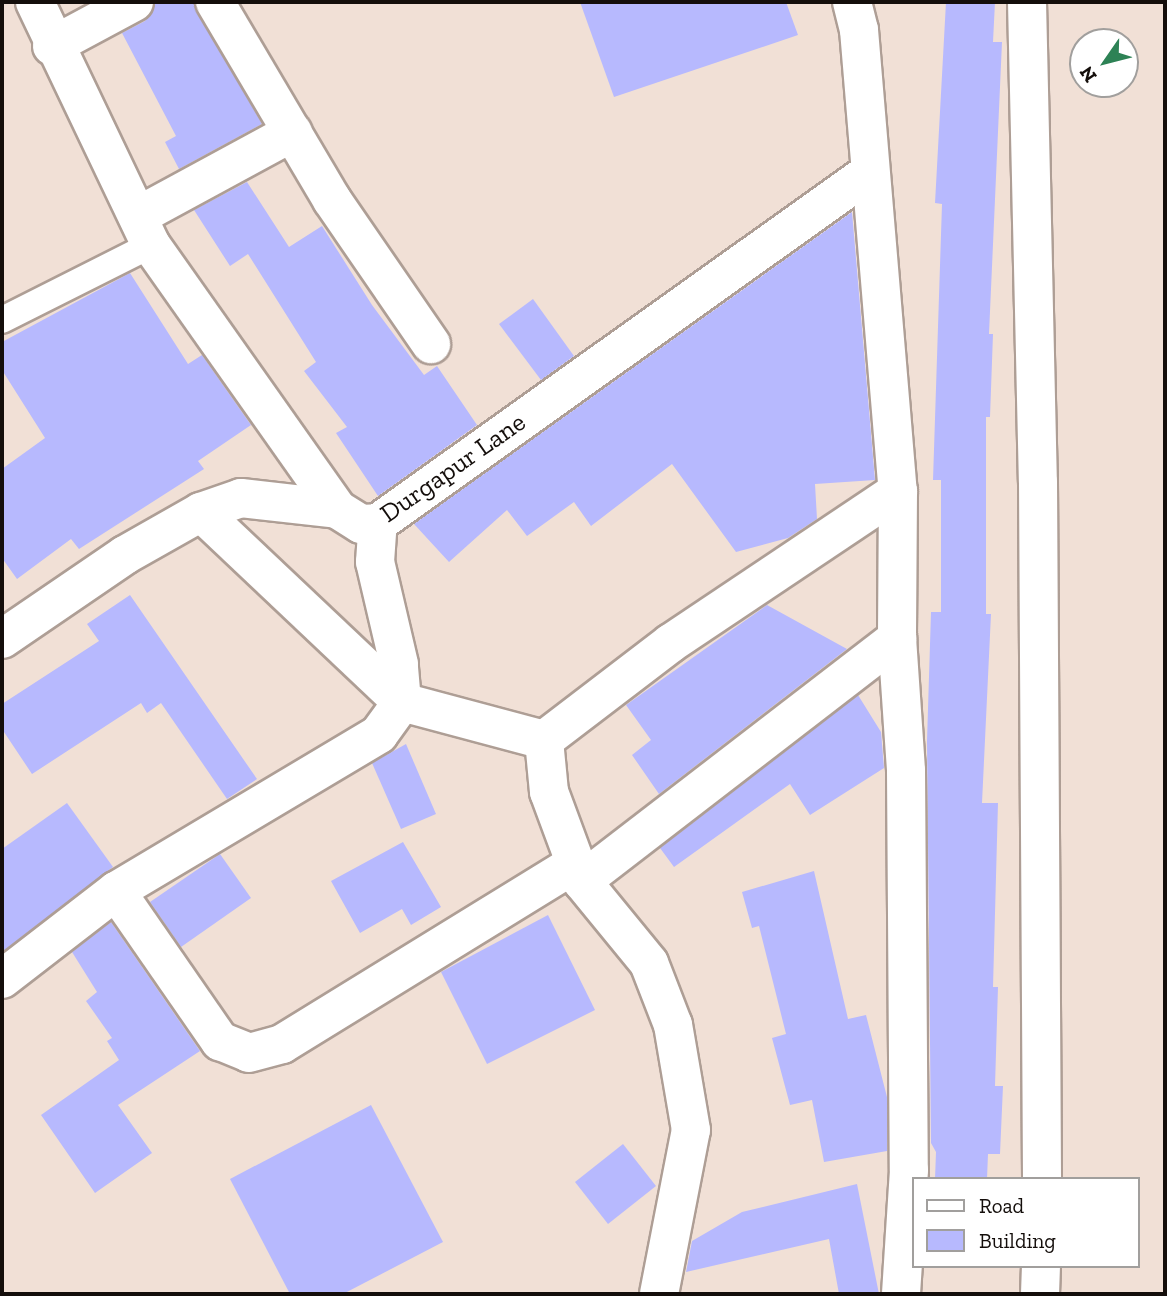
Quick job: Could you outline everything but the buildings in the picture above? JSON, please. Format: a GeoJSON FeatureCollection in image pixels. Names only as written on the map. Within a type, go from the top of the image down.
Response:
{"type":"FeatureCollection","features":[{"type":"Feature","properties":{"kind":"street"},"geometry":{"type":"LineString","coordinates":[[35,2],[52,46],[144,230],[337,509]]}},
{"type":"Feature","properties":{"kind":"street"},"geometry":{"type":"LineString","coordinates":[[52,46],[134,2]]}},
{"type":"Feature","properties":{"kind":"street"},"geometry":{"type":"LineString","coordinates":[[215,2],[332,200],[431,344]]}},
{"type":"Feature","properties":{"kind":"street"},"geometry":{"type":"LineString","coordinates":[[852,2],[859,30],[898,491],[897,638],[906,771],[909,1156],[901,1294]]}},
{"type":"Feature","properties":{"kind":"street"},"geometry":{"type":"LineString","coordinates":[[1027,2],[1038,482],[1042,1177]]}},
{"type":"Feature","properties":{"kind":"street"},"geometry":{"type":"LineString","coordinates":[[144,230],[293,132]]}},
{"type":"Feature","properties":{"kind":"street","name":"Durgapur Lane"},"geometry":{"type":"LineString","coordinates":[[2,639],[125,555],[201,512],[241,498],[337,509],[362,524],[378,523],[870,172]]}},
{"type":"Feature","properties":{"kind":"street"},"geometry":{"type":"LineString","coordinates":[[544,740],[671,643],[898,491]]}},
{"type":"Feature","properties":{"kind":"street"},"geometry":{"type":"LineString","coordinates":[[201,512],[402,702],[544,740]]}},
{"type":"Feature","properties":{"kind":"street"},"geometry":{"type":"LineString","coordinates":[[2,979],[117,891],[379,733],[402,702],[399,664],[375,562],[378,523]]}},
{"type":"Feature","properties":{"kind":"street"},"geometry":{"type":"LineString","coordinates":[[117,891],[220,1041],[249,1053],[282,1044],[579,872],[897,638]]}},
{"type":"Feature","properties":{"kind":"street"},"geometry":{"type":"LineString","coordinates":[[544,740],[549,792],[579,872],[649,963],[673,1025],[691,1130],[659,1294]]}},
{"type":"Feature","properties":{"kind":"street"},"geometry":{"type":"LineString","coordinates":[[1040,1294],[1041,1268]]}},
{"type":"Feature","properties":{"kind":"lane"},"geometry":{"type":"LineString","coordinates":[[2,320],[144,230]]}}]}
